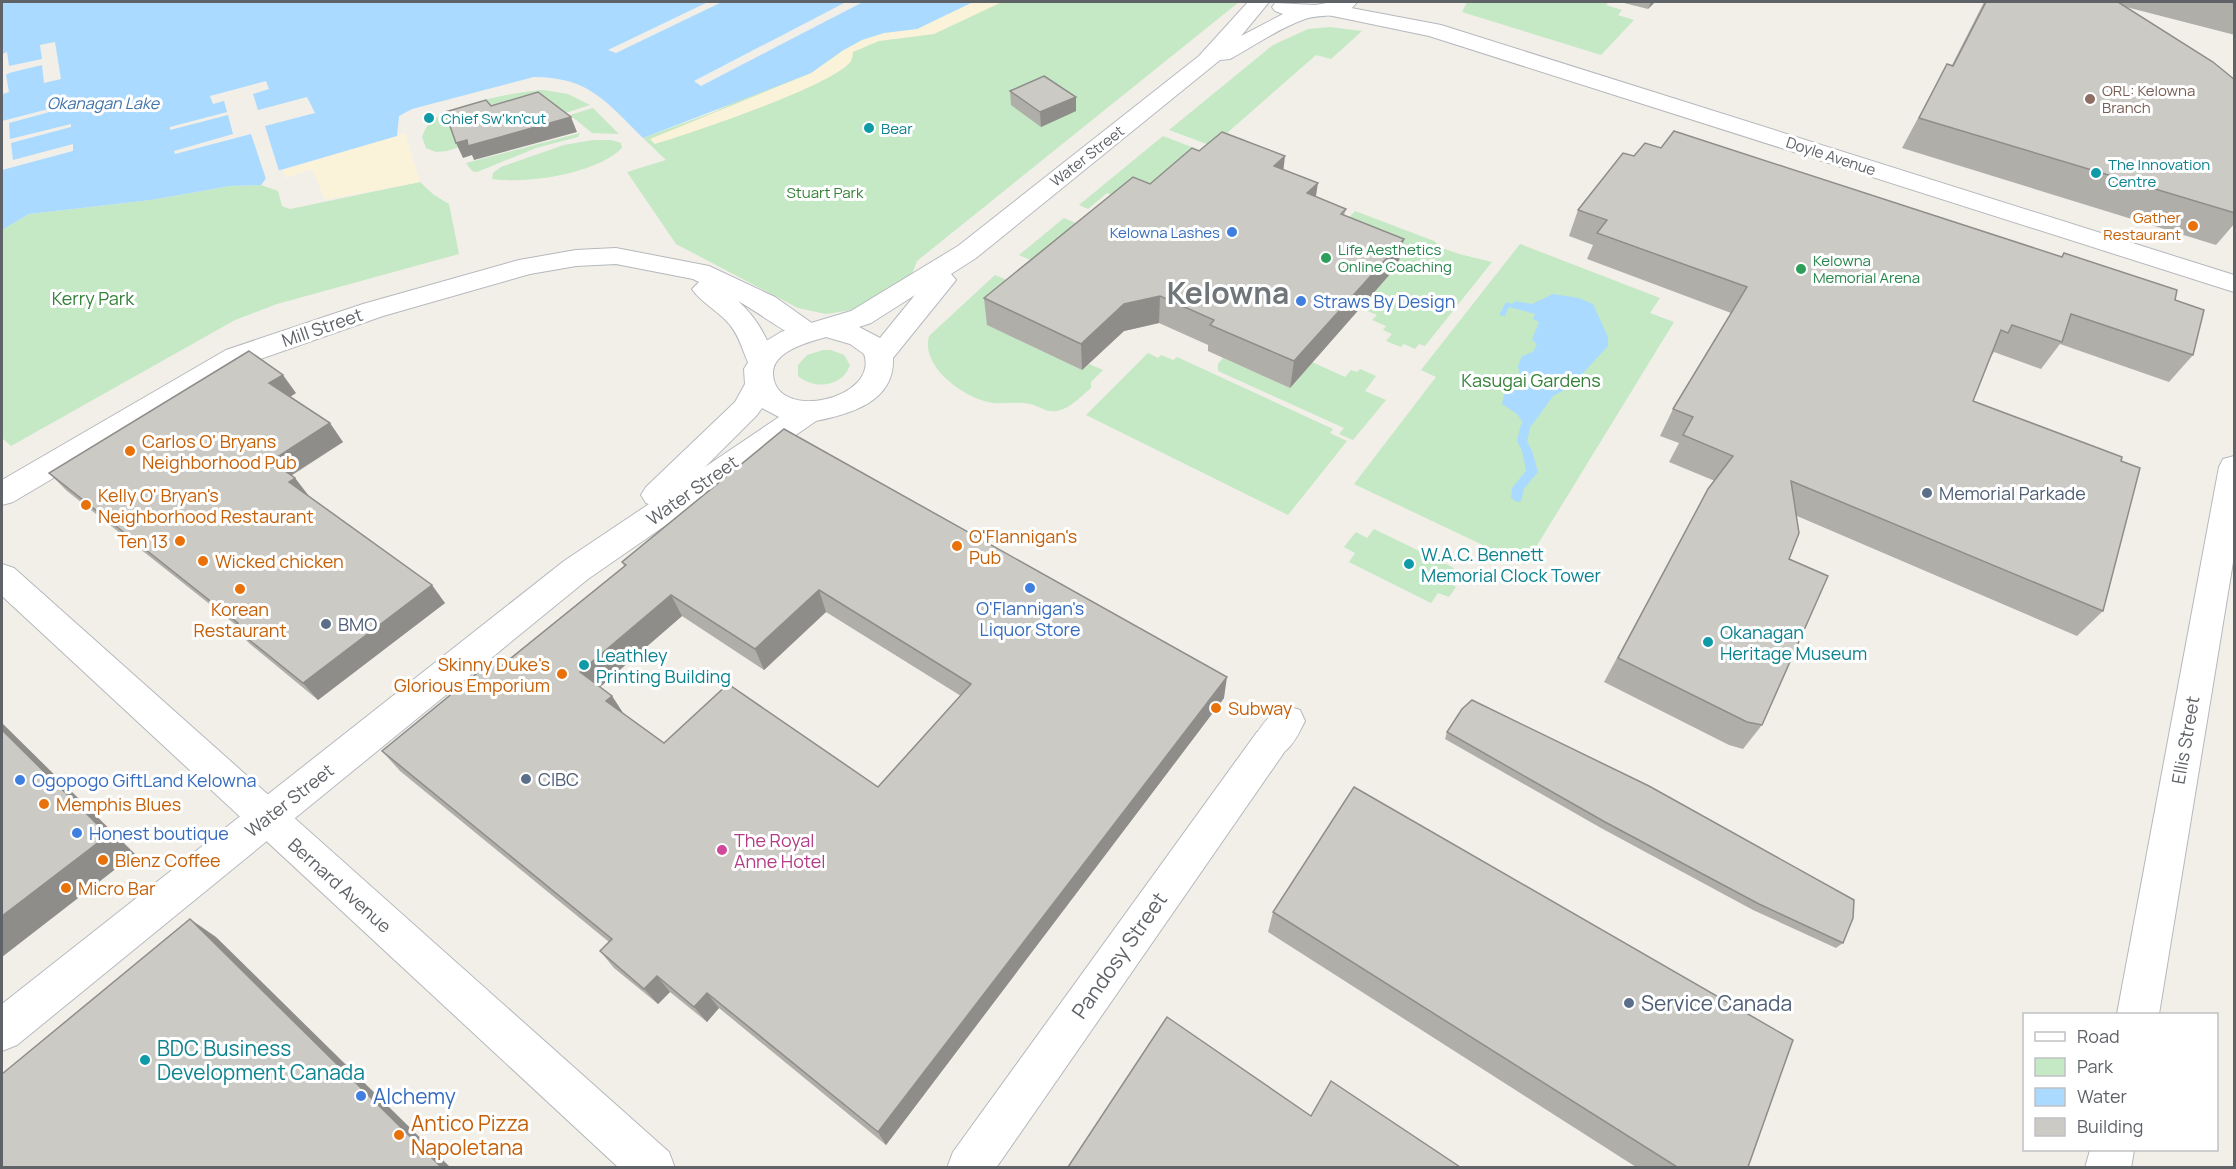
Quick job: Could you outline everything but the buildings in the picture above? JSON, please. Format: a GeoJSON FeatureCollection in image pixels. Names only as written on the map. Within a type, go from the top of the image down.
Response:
{"type":"FeatureCollection","features":[{"type":"Feature","properties":{"kind":"street","name":"Water Street"},"geometry":{"type":"LineString","coordinates":[[816,330],[861,317],[967,252],[1207,61],[1259,2]]}},
{"type":"Feature","properties":{"kind":"street"},"geometry":{"type":"LineString","coordinates":[[1272,2],[1304,11]]}},
{"type":"Feature","properties":{"kind":"street","name":"Doyle Avenue"},"geometry":{"type":"LineString","coordinates":[[1372,2],[1427,28]]}},
{"type":"Feature","properties":{"kind":"street","name":"Doyle Avenue"},"geometry":{"type":"LineString","coordinates":[[1304,11],[1339,6],[1427,28],[2235,284]]}},
{"type":"Feature","properties":{"kind":"street","name":"Water Street"},"geometry":{"type":"LineString","coordinates":[[1207,61],[1304,11]]}},
{"type":"Feature","properties":{"kind":"street","name":"Water Street"},"geometry":{"type":"LineString","coordinates":[[879,357],[967,252]]}},
{"type":"Feature","properties":{"kind":"street","name":"Mill Street"},"geometry":{"type":"LineString","coordinates":[[2,494],[230,360],[373,310],[528,266],[576,258],[616,256],[675,266],[700,272],[816,330]]}},
{"type":"Feature","properties":{"kind":"street"},"geometry":{"type":"LineString","coordinates":[[675,266],[741,318],[752,334],[759,373],[764,396],[791,410],[808,412],[827,410],[852,402],[870,387],[880,371],[879,357],[871,344],[858,335],[816,330],[787,338],[771,348],[759,373]]}},
{"type":"Feature","properties":{"kind":"street","name":"Water Street"},"geometry":{"type":"LineString","coordinates":[[2,1030],[576,570],[747,408],[759,373]]}},
{"type":"Feature","properties":{"kind":"street","name":"Water Street"},"geometry":{"type":"LineString","coordinates":[[576,570],[808,412]]}},
{"type":"Feature","properties":{"kind":"street","name":"Ellis Street"},"geometry":{"type":"LineString","coordinates":[[2138,1013],[2235,467]]}},
{"type":"Feature","properties":{"kind":"street","name":"Bernard Avenue"},"geometry":{"type":"LineString","coordinates":[[2,577],[653,1167]]}},
{"type":"Feature","properties":{"kind":"street","name":"Pandosy Street"},"geometry":{"type":"LineString","coordinates":[[969,1167],[1279,732]]}},
{"type":"Feature","properties":{"kind":"street"},"geometry":{"type":"LineString","coordinates":[[2108,1167],[2112,1151]]}},
{"type":"Feature","properties":{"kind":"green space","name":"Stuart Park"},"geometry":{"type":"Polygon","coordinates":[[[973,2],[1239,2],[917,261],[912,274],[865,308],[826,314],[798,308],[676,244],[627,172],[666,160],[643,138],[714,112],[842,51],[917,29],[973,2]]]}},
{"type":"Feature","properties":{"kind":"green space"},"geometry":{"type":"Polygon","coordinates":[[[1467,2],[1609,2],[1606,5],[1622,10],[1618,15],[1634,20],[1601,55],[1462,12],[1467,2]]]}},
{"type":"Feature","properties":{"kind":"green space"},"geometry":{"type":"Polygon","coordinates":[[[1330,27],[1362,31],[1331,59],[1316,55],[1227,133],[1246,140],[1231,153],[1169,130],[1273,45],[1308,29],[1330,27]]]}},
{"type":"Feature","properties":{"kind":"green space"},"geometry":{"type":"Polygon","coordinates":[[[543,90],[568,94],[590,105],[447,151],[436,152],[426,148],[422,137],[429,124],[438,117],[483,100],[543,90]]]}},
{"type":"Feature","properties":{"kind":"green space"},"geometry":{"type":"Polygon","coordinates":[[[593,108],[619,134],[592,133],[570,115],[593,108]]]}},
{"type":"Feature","properties":{"kind":"green space"},"geometry":{"type":"Polygon","coordinates":[[[580,133],[578,137],[536,148],[477,172],[472,171],[466,163],[580,133]]]}},
{"type":"Feature","properties":{"kind":"green space"},"geometry":{"type":"Polygon","coordinates":[[[1163,136],[1220,158],[1150,211],[1107,193],[1088,209],[1079,205],[1163,136]]]}},
{"type":"Feature","properties":{"kind":"green space"},"geometry":{"type":"Polygon","coordinates":[[[593,140],[611,140],[621,143],[622,148],[596,165],[579,171],[523,180],[492,179],[493,173],[501,167],[564,145],[593,140]]]}},
{"type":"Feature","properties":{"kind":"green space","name":"Kerry Park"},"geometry":{"type":"Polygon","coordinates":[[[420,182],[434,195],[449,204],[459,254],[277,304],[235,320],[11,446],[2,438],[2,230],[29,214],[151,200],[230,186],[261,185],[278,191],[282,206],[290,209],[420,182]]]}},
{"type":"Feature","properties":{"kind":"green space"},"geometry":{"type":"Polygon","coordinates":[[[1355,211],[1434,241],[1442,248],[1492,262],[1425,346],[1419,344],[1415,349],[1404,344],[1401,347],[1386,341],[1392,334],[1383,330],[1386,326],[1372,320],[1377,315],[1360,308],[1397,265],[1335,233],[1355,211]]]}},
{"type":"Feature","properties":{"kind":"green space"},"geometry":{"type":"Polygon","coordinates":[[[1064,218],[1099,233],[1072,278],[1019,255],[1064,218]]]}},
{"type":"Feature","properties":{"kind":"green space","name":"Kasugai Gardens"},"geometry":{"type":"Polygon","coordinates":[[[1520,244],[1660,298],[1650,313],[1674,322],[1525,565],[1354,484],[1436,377],[1421,370],[1520,244]]]}},
{"type":"Feature","properties":{"kind":"green space"},"geometry":{"type":"Polygon","coordinates":[[[995,275],[1028,289],[988,325],[1082,370],[1089,364],[1103,370],[1091,382],[1091,388],[1067,407],[1053,411],[1025,403],[993,403],[982,400],[947,380],[931,359],[928,348],[929,336],[995,275]]]}},
{"type":"Feature","properties":{"kind":"green space"},"geometry":{"type":"Polygon","coordinates":[[[831,350],[844,355],[850,365],[841,378],[835,382],[820,384],[798,376],[798,365],[807,355],[831,350]]]}},
{"type":"Feature","properties":{"kind":"green space"},"geometry":{"type":"Polygon","coordinates":[[[1148,353],[1158,358],[1161,355],[1173,360],[1177,357],[1333,429],[1330,433],[1347,441],[1288,515],[1086,415],[1148,353]]]}},
{"type":"Feature","properties":{"kind":"green space"},"geometry":{"type":"Polygon","coordinates":[[[1223,358],[1290,388],[1312,362],[1345,377],[1351,370],[1357,372],[1360,369],[1376,376],[1365,391],[1386,400],[1353,440],[1339,434],[1344,428],[1218,371],[1218,364],[1223,358]]]}},
{"type":"Feature","properties":{"kind":"green space"},"geometry":{"type":"Polygon","coordinates":[[[1374,529],[1454,568],[1446,581],[1456,587],[1449,597],[1438,593],[1431,603],[1349,562],[1355,553],[1344,547],[1356,532],[1367,538],[1374,529]]]}},
{"type":"Feature","properties":{"kind":"sand"},"geometry":{"type":"Polygon","coordinates":[[[973,2],[1002,2],[934,34],[879,41],[853,52],[851,61],[839,71],[818,83],[760,108],[655,144],[650,139],[811,73],[862,40],[884,33],[917,29],[973,2]]]}},
{"type":"Feature","properties":{"kind":"sand"},"geometry":{"type":"Polygon","coordinates":[[[405,133],[420,182],[325,200],[312,169],[285,178],[284,170],[405,133]]]}},
{"type":"Feature","properties":{"kind":"water","name":"Okanagan Lake"},"geometry":{"type":"Polygon","coordinates":[[[2,2],[973,2],[917,29],[884,33],[862,40],[811,73],[643,138],[607,103],[584,87],[553,78],[534,77],[412,109],[399,116],[397,136],[270,173],[261,185],[230,186],[151,200],[29,214],[2,230],[2,2]]]}},
{"type":"Feature","properties":{"kind":"water"},"geometry":{"type":"Polygon","coordinates":[[[1553,294],[1579,298],[1593,304],[1608,337],[1608,346],[1570,387],[1553,396],[1532,425],[1523,423],[1517,414],[1502,404],[1504,395],[1520,376],[1518,366],[1522,356],[1533,352],[1537,344],[1532,340],[1539,322],[1533,319],[1535,314],[1509,307],[1505,316],[1499,315],[1506,302],[1532,304],[1553,294]]]}},
{"type":"Feature","properties":{"kind":"pier"},"geometry":{"type":"Polygon","coordinates":[[[708,2],[722,2],[616,53],[608,50],[708,2]]]}},
{"type":"Feature","properties":{"kind":"pier"},"geometry":{"type":"Polygon","coordinates":[[[846,2],[863,2],[701,86],[694,81],[846,2]]]}},
{"type":"Feature","properties":{"kind":"pier"},"geometry":{"type":"Polygon","coordinates":[[[55,42],[61,79],[44,83],[42,65],[9,73],[6,75],[9,92],[3,94],[2,54],[7,52],[9,66],[42,59],[40,45],[55,42]]]}},
{"type":"Feature","properties":{"kind":"pier"},"geometry":{"type":"Polygon","coordinates":[[[266,81],[269,89],[253,94],[258,110],[307,97],[315,113],[265,126],[280,174],[272,175],[267,182],[251,134],[175,154],[174,151],[233,134],[228,115],[170,130],[170,127],[227,112],[224,101],[213,104],[210,96],[266,81]]]}},
{"type":"Feature","properties":{"kind":"pier"},"geometry":{"type":"Polygon","coordinates":[[[68,104],[68,107],[9,123],[10,139],[71,124],[71,127],[11,143],[13,160],[73,144],[73,151],[2,170],[2,121],[68,104]]]}},
{"type":"Feature","properties":{"kind":"waterway"},"geometry":{"type":"LineString","coordinates":[[1517,498],[1518,488],[1532,472],[1522,441],[1526,424]]}},
{"type":"Feature","properties":{"kind":"place","name":"ORL: Kelowna Branch"},"geometry":{"type":"Point","coordinates":[2090,99]}},
{"type":"Feature","properties":{"kind":"place","name":"Chief Sw'kn'cut"},"geometry":{"type":"Point","coordinates":[429,118]}},
{"type":"Feature","properties":{"kind":"place","name":"Bear"},"geometry":{"type":"Point","coordinates":[869,128]}},
{"type":"Feature","properties":{"kind":"place","name":"The Innovation Centre"},"geometry":{"type":"Point","coordinates":[2096,173]}},
{"type":"Feature","properties":{"kind":"place","name":"Gather Restaurant"},"geometry":{"type":"Point","coordinates":[2193,226]}},
{"type":"Feature","properties":{"kind":"place","name":"Kelowna Lashes"},"geometry":{"type":"Point","coordinates":[1232,232]}},
{"type":"Feature","properties":{"kind":"place","name":"Life Aesthetics Online Coaching"},"geometry":{"type":"Point","coordinates":[1326,258]}},
{"type":"Feature","properties":{"kind":"place","name":"Kelowna Memorial Arena"},"geometry":{"type":"Point","coordinates":[1801,269]}},
{"type":"Feature","properties":{"kind":"place","name":"Straws By Design"},"geometry":{"type":"Point","coordinates":[1301,301]}},
{"type":"Feature","properties":{"kind":"place","name":"Carlos O' Bryans Neighborhood Pub"},"geometry":{"type":"Point","coordinates":[130,451]}},
{"type":"Feature","properties":{"kind":"place","name":"Memorial Parkade"},"geometry":{"type":"Point","coordinates":[1927,493]}},
{"type":"Feature","properties":{"kind":"place","name":"Kelly O' Bryan's Neighborhood Restaurant"},"geometry":{"type":"Point","coordinates":[86,505]}},
{"type":"Feature","properties":{"kind":"place","name":"Ten 13"},"geometry":{"type":"Point","coordinates":[180,541]}},
{"type":"Feature","properties":{"kind":"place","name":"O'Flannigan's Pub"},"geometry":{"type":"Point","coordinates":[957,546]}},
{"type":"Feature","properties":{"kind":"place","name":"Wicked chicken"},"geometry":{"type":"Point","coordinates":[203,561]}},
{"type":"Feature","properties":{"kind":"place","name":"W.A.C. Bennett Memorial Clock Tower"},"geometry":{"type":"Point","coordinates":[1409,564]}},
{"type":"Feature","properties":{"kind":"place","name":"O'Flannigan's Liquor Store"},"geometry":{"type":"Point","coordinates":[1030,588]}},
{"type":"Feature","properties":{"kind":"place","name":"Korean Restaurant"},"geometry":{"type":"Point","coordinates":[240,589]}},
{"type":"Feature","properties":{"kind":"place","name":"BMO"},"geometry":{"type":"Point","coordinates":[326,624]}},
{"type":"Feature","properties":{"kind":"place","name":"Okanagan Heritage Museum"},"geometry":{"type":"Point","coordinates":[1708,642]}},
{"type":"Feature","properties":{"kind":"place","name":"Leathley Printing Building"},"geometry":{"type":"Point","coordinates":[584,665]}},
{"type":"Feature","properties":{"kind":"place","name":"Skinny Duke's Glorious Emporium"},"geometry":{"type":"Point","coordinates":[562,674]}},
{"type":"Feature","properties":{"kind":"place","name":"Subway"},"geometry":{"type":"Point","coordinates":[1216,708]}},
{"type":"Feature","properties":{"kind":"place","name":"CIBC"},"geometry":{"type":"Point","coordinates":[526,779]}},
{"type":"Feature","properties":{"kind":"place","name":"Ogopogo GiftLand Kelowna"},"geometry":{"type":"Point","coordinates":[20,780]}},
{"type":"Feature","properties":{"kind":"place","name":"Memphis Blues"},"geometry":{"type":"Point","coordinates":[44,804]}},
{"type":"Feature","properties":{"kind":"place","name":"Honest boutique"},"geometry":{"type":"Point","coordinates":[77,833]}},
{"type":"Feature","properties":{"kind":"place","name":"The Royal Anne Hotel"},"geometry":{"type":"Point","coordinates":[722,850]}},
{"type":"Feature","properties":{"kind":"place","name":"Blenz Coffee"},"geometry":{"type":"Point","coordinates":[103,860]}},
{"type":"Feature","properties":{"kind":"place","name":"Micro Bar"},"geometry":{"type":"Point","coordinates":[66,888]}},
{"type":"Feature","properties":{"kind":"place","name":"Service Canada"},"geometry":{"type":"Point","coordinates":[1629,1003]}},
{"type":"Feature","properties":{"kind":"place","name":"BDC Business Development Canada"},"geometry":{"type":"Point","coordinates":[145,1060]}},
{"type":"Feature","properties":{"kind":"place","name":"Alchemy"},"geometry":{"type":"Point","coordinates":[361,1096]}},
{"type":"Feature","properties":{"kind":"place","name":"Antico Pizza Napoletana"},"geometry":{"type":"Point","coordinates":[399,1135]}},
{"type":"Feature","properties":{"kind":"district","name":"Kelowna"},"geometry":{"type":"Point","coordinates":[1228,292]}}]}
